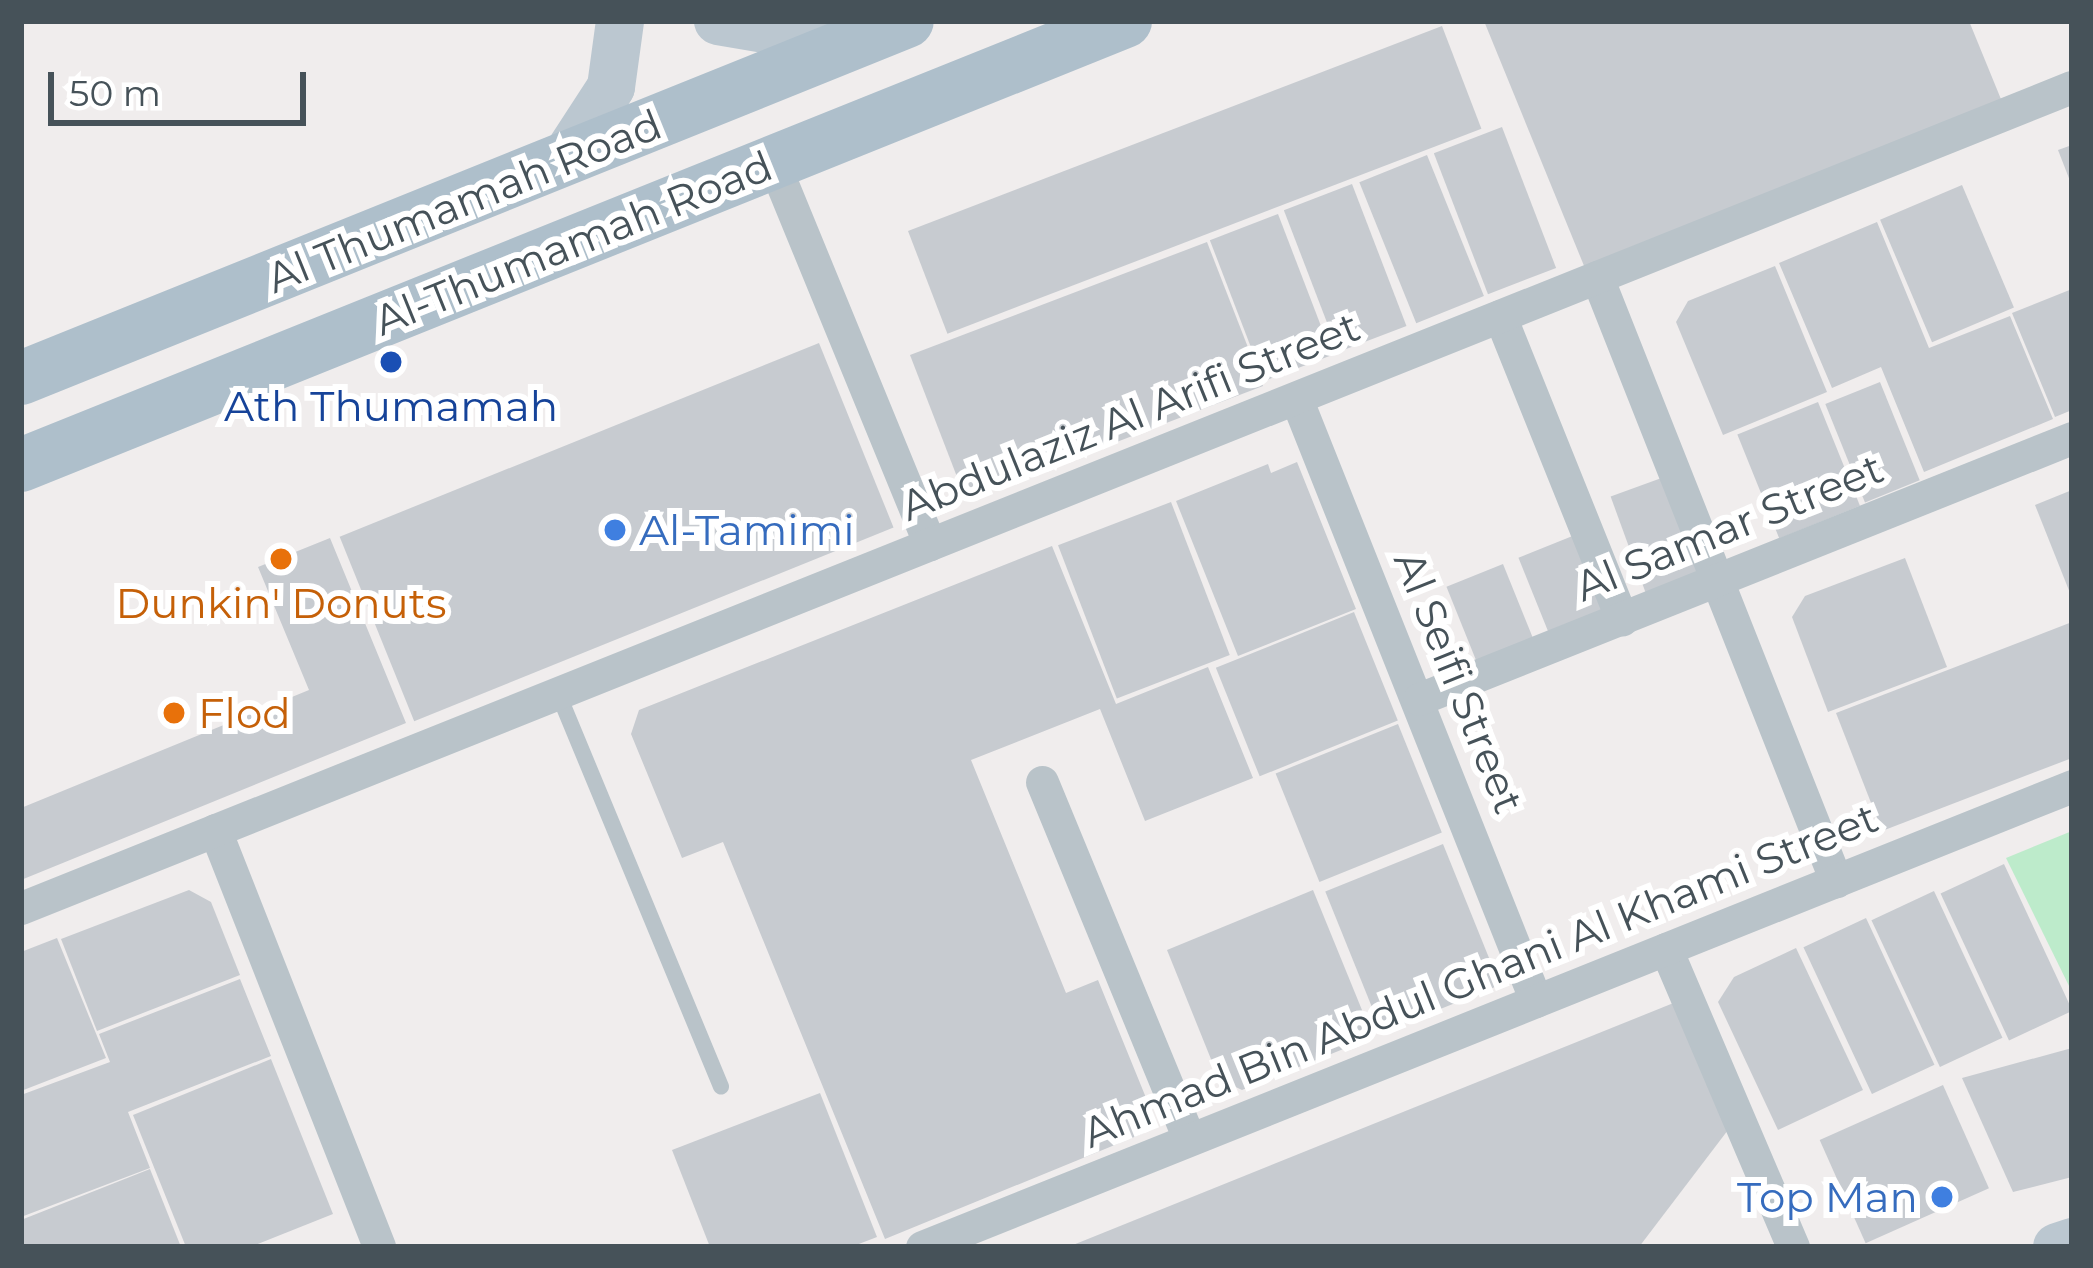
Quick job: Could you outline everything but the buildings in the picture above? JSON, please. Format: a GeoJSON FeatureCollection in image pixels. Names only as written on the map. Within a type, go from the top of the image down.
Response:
{"type":"FeatureCollection","features":[{"type":"Feature","properties":{"kind":"main road","name":"Al Thumamah Road"},"geometry":{"type":"LineString","coordinates":[[21,378],[907,21]]}},
{"type":"Feature","properties":{"kind":"main road","name":"Al-Thumamah Road"},"geometry":{"type":"LineString","coordinates":[[21,465],[1124,21]]}},
{"type":"Feature","properties":{"kind":"street"},"geometry":{"type":"LineString","coordinates":[[563,161],[611,87],[620,21]]}},
{"type":"Feature","properties":{"kind":"street"},"geometry":{"type":"LineString","coordinates":[[718,21],[851,44]]}},
{"type":"Feature","properties":{"kind":"street","name":"Abdulaziz Al Arifi Street"},"geometry":{"type":"LineString","coordinates":[[21,908],[2072,87]]}},
{"type":"Feature","properties":{"kind":"street"},"geometry":{"type":"LineString","coordinates":[[773,162],[930,544]]}},
{"type":"Feature","properties":{"kind":"street"},"geometry":{"type":"LineString","coordinates":[[1597,278],[1836,881]]}},
{"type":"Feature","properties":{"kind":"street"},"geometry":{"type":"LineString","coordinates":[[1500,316],[1622,619]]}},
{"type":"Feature","properties":{"kind":"street","name":"Al Seifi Street"},"geometry":{"type":"LineString","coordinates":[[1296,398],[1536,1001]]}},
{"type":"Feature","properties":{"kind":"street","name":"Al Samar Street"},"geometry":{"type":"LineString","coordinates":[[1419,699],[2072,438]]}},
{"type":"Feature","properties":{"kind":"street"},"geometry":{"type":"LineString","coordinates":[[1042,782],[1190,1139]]}},
{"type":"Feature","properties":{"kind":"street","name":"Ahmad Bin Abdul Ghani Al Khami Street"},"geometry":{"type":"LineString","coordinates":[[922,1247],[2072,786]]}},
{"type":"Feature","properties":{"kind":"street"},"geometry":{"type":"LineString","coordinates":[[215,830],[379,1247]]}},
{"type":"Feature","properties":{"kind":"street"},"geometry":{"type":"LineString","coordinates":[[1666,950],[1793,1247]]}},
{"type":"Feature","properties":{"kind":"street"},"geometry":{"type":"LineString","coordinates":[[2056,1247],[2072,1242]]}},
{"type":"Feature","properties":{"kind":"lane"},"geometry":{"type":"LineString","coordinates":[[558,693],[721,1087]]}},
{"type":"Feature","properties":{"kind":"green space"},"geometry":{"type":"Polygon","coordinates":[[[2072,831],[2072,992],[2006,858],[2072,831]]]}},
{"type":"Feature","properties":{"kind":"place","name":"Ath Thumamah"},"geometry":{"type":"Point","coordinates":[391,362]}},
{"type":"Feature","properties":{"kind":"place","name":"Al-Tamimi"},"geometry":{"type":"Point","coordinates":[615,530]}},
{"type":"Feature","properties":{"kind":"place","name":"Dunkin' Donuts"},"geometry":{"type":"Point","coordinates":[281,559]}},
{"type":"Feature","properties":{"kind":"place","name":"Flod"},"geometry":{"type":"Point","coordinates":[174,713]}},
{"type":"Feature","properties":{"kind":"place","name":"Top Man"},"geometry":{"type":"Point","coordinates":[1942,1197]}}]}
